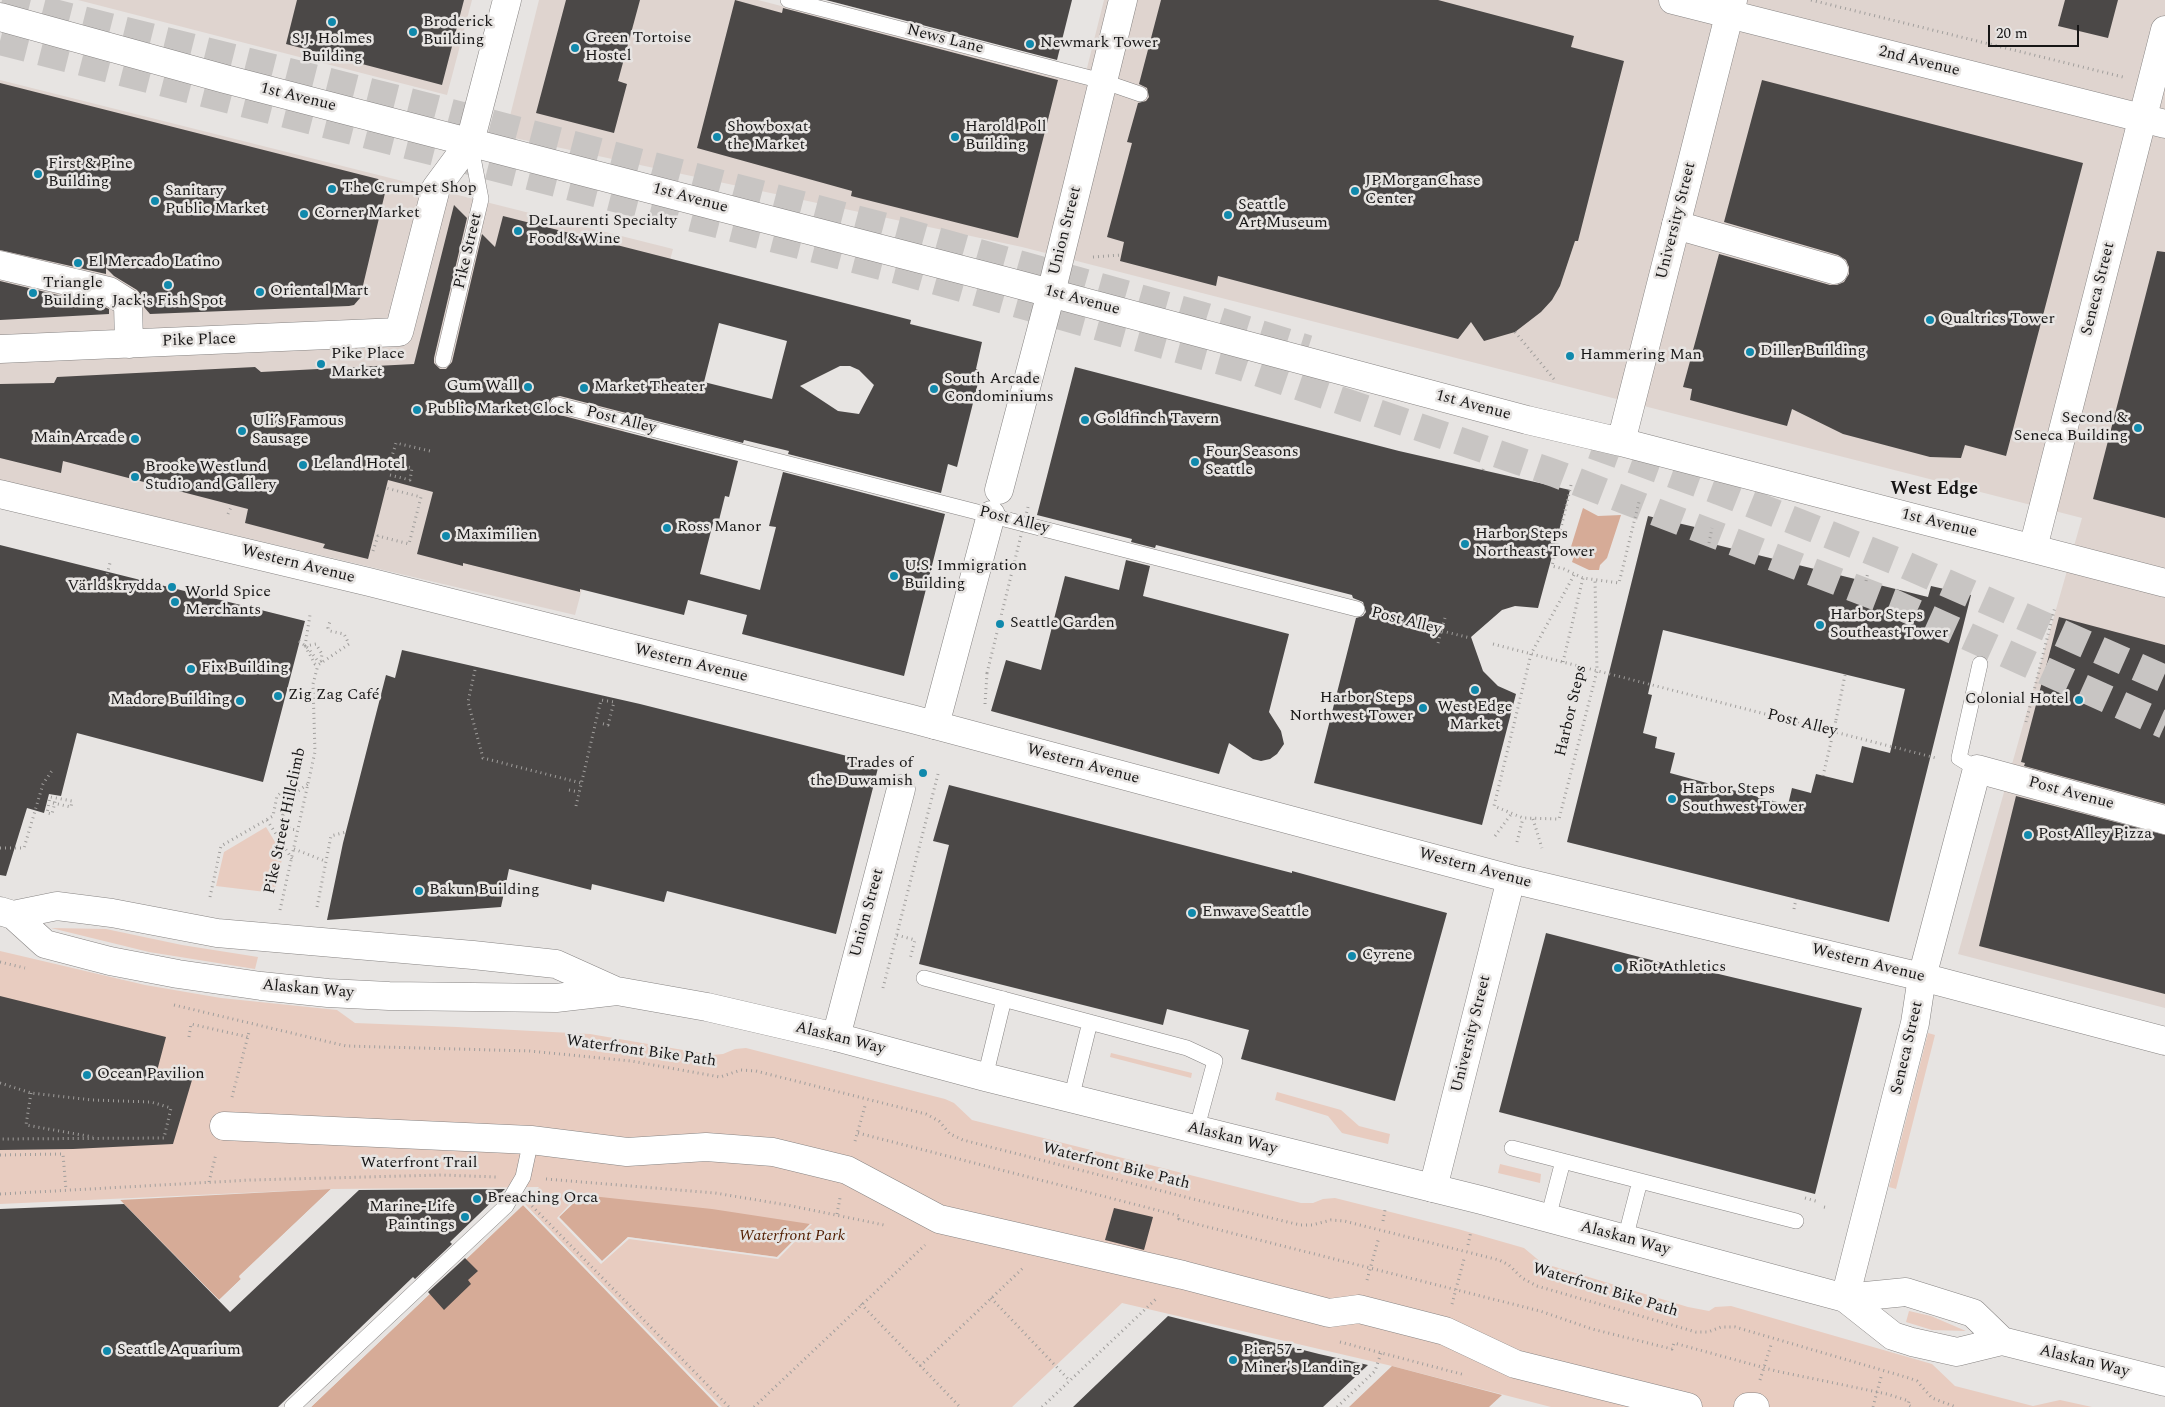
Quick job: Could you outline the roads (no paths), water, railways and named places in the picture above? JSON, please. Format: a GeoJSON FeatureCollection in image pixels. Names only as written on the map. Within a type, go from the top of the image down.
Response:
{"type":"FeatureCollection","features":[{"type":"Feature","properties":{"kind":"main road","name":"Pike Street"},"geometry":{"type":"LineString","coordinates":[[399,332],[436,188],[470,142],[507,0]]}},
{"type":"Feature","properties":{"kind":"main road","name":"Union Street"},"geometry":{"type":"LineString","coordinates":[[999,490],[1051,293],[1123,0]]}},
{"type":"Feature","properties":{"kind":"main road","name":"2nd Avenue"},"geometry":{"type":"LineString","coordinates":[[1673,0],[1731,7],[2154,121]]}},
{"type":"Feature","properties":{"kind":"main road","name":"University Street"},"geometry":{"type":"LineString","coordinates":[[1621,442],[1731,7]]}},
{"type":"Feature","properties":{"kind":"main road","name":"1st Avenue"},"geometry":{"type":"LineString","coordinates":[[0,17],[225,79],[1051,293],[1518,418],[1621,442],[2165,583]]}},
{"type":"Feature","properties":{"kind":"main road","name":"Seneca Street"},"geometry":{"type":"LineString","coordinates":[[2033,548],[2154,121],[2151,85],[2165,30]]}},
{"type":"Feature","properties":{"kind":"main road"},"geometry":{"type":"LineString","coordinates":[[1676,225],[1834,270]]}},
{"type":"Feature","properties":{"kind":"main road"},"geometry":{"type":"LineString","coordinates":[[0,265],[109,291],[128,303],[129,344]]}},
{"type":"Feature","properties":{"kind":"main road","name":"Pike Place"},"geometry":{"type":"LineString","coordinates":[[0,349],[399,332]]}},
{"type":"Feature","properties":{"kind":"main road","name":"Western Avenue"},"geometry":{"type":"LineString","coordinates":[[0,494],[369,582],[935,725],[1511,879],[1922,977],[2165,1041]]}},
{"type":"Feature","properties":{"kind":"main road"},"geometry":{"type":"LineString","coordinates":[[935,725],[991,515]]}},
{"type":"Feature","properties":{"kind":"main road","name":"Seneca Street"},"geometry":{"type":"LineString","coordinates":[[1845,1298],[1915,1023],[1922,977],[1977,769]]}},
{"type":"Feature","properties":{"kind":"main road","name":"Post Avenue"},"geometry":{"type":"LineString","coordinates":[[1977,769],[2165,820]]}},
{"type":"Feature","properties":{"kind":"main road","name":"Union Street"},"geometry":{"type":"LineString","coordinates":[[836,1037],[901,789]]}},
{"type":"Feature","properties":{"kind":"main road","name":"University Street"},"geometry":{"type":"LineString","coordinates":[[1433,1188],[1511,879]]}},
{"type":"Feature","properties":{"kind":"main road","name":"Alaskan Way"},"geometry":{"type":"LineString","coordinates":[[6,913],[57,906],[112,913],[217,934],[473,955],[556,964],[617,991],[707,1007],[836,1037],[984,1077],[1433,1188],[1845,1298],[1906,1292],[1972,1313],[2002,1341]]}},
{"type":"Feature","properties":{"kind":"main road","name":"Alaskan Way"},"geometry":{"type":"LineString","coordinates":[[6,913],[46,944],[110,961],[178,974],[261,986],[328,993],[389,996],[556,998],[617,991]]}},
{"type":"Feature","properties":{"kind":"main road"},"geometry":{"type":"LineString","coordinates":[[224,1126],[531,1140],[627,1152],[706,1147],[773,1152],[847,1170],[938,1218],[1183,1275],[1329,1313],[1359,1310],[1445,1331],[1515,1364],[1688,1407]]}},
{"type":"Feature","properties":{"kind":"main road","name":"Alaskan Way"},"geometry":{"type":"LineString","coordinates":[[1845,1298],[1893,1336],[1912,1342],[1957,1352],[2002,1341],[2165,1382]]}},
{"type":"Feature","properties":{"kind":"main road"},"geometry":{"type":"LineString","coordinates":[[1748,1407],[1754,1407]]}},
{"type":"Feature","properties":{"kind":"lane","name":"News Lane"},"geometry":{"type":"LineString","coordinates":[[788,0],[1102,81],[1140,94]]}},
{"type":"Feature","properties":{"kind":"lane","name":"Pike Street"},"geometry":{"type":"LineString","coordinates":[[444,360],[481,199],[470,142]]}},
{"type":"Feature","properties":{"kind":"lane","name":"Post Alley"},"geometry":{"type":"LineString","coordinates":[[558,405],[1358,609]]}},
{"type":"Feature","properties":{"kind":"lane"},"geometry":{"type":"LineString","coordinates":[[1977,769],[1959,758],[1980,664]]}},
{"type":"Feature","properties":{"kind":"lane"},"geometry":{"type":"LineString","coordinates":[[924,978],[1187,1048],[1215,1061],[1196,1130]]}},
{"type":"Feature","properties":{"kind":"lane"},"geometry":{"type":"LineString","coordinates":[[984,1077],[1004,999]]}},
{"type":"Feature","properties":{"kind":"lane"},"geometry":{"type":"LineString","coordinates":[[1071,1099],[1090,1022]]}},
{"type":"Feature","properties":{"kind":"lane"},"geometry":{"type":"LineString","coordinates":[[292,1407],[506,1206],[520,1183],[531,1140]]}},
{"type":"Feature","properties":{"kind":"lane"},"geometry":{"type":"LineString","coordinates":[[1512,1148],[1796,1221]]}},
{"type":"Feature","properties":{"kind":"lane"},"geometry":{"type":"LineString","coordinates":[[1548,1218],[1563,1161]]}},
{"type":"Feature","properties":{"kind":"lane"},"geometry":{"type":"LineString","coordinates":[[1625,1239],[1640,1181]]}},
{"type":"Feature","properties":{"kind":"tunnel"},"geometry":{"type":"LineString","coordinates":[[2,0],[417,104],[901,231],[1203,316],[1308,349]]}},
{"type":"Feature","properties":{"kind":"tunnel"},"geometry":{"type":"LineString","coordinates":[[0,41],[901,271],[1239,366],[1554,473],[1891,602],[2165,725]]}},
{"type":"Feature","properties":{"kind":"tunnel"},"geometry":{"type":"LineString","coordinates":[[1593,445],[1719,491],[1901,563],[2165,679]]}},
{"type":"Feature","properties":{"kind":"place","name":"S.J. Holmes Building"},"geometry":{"type":"Point","coordinates":[332,22]}},
{"type":"Feature","properties":{"kind":"place","name":"Broderick Building"},"geometry":{"type":"Point","coordinates":[413,32]}},
{"type":"Feature","properties":{"kind":"place","name":"Newmark Tower"},"geometry":{"type":"Point","coordinates":[1030,44]}},
{"type":"Feature","properties":{"kind":"place","name":"Green Tortoise Hostel"},"geometry":{"type":"Point","coordinates":[575,48]}},
{"type":"Feature","properties":{"kind":"place","name":"Showbox at the Market"},"geometry":{"type":"Point","coordinates":[717,137]}},
{"type":"Feature","properties":{"kind":"place","name":"Harold Poll Building"},"geometry":{"type":"Point","coordinates":[955,137]}},
{"type":"Feature","properties":{"kind":"place","name":"First & Pine Building"},"geometry":{"type":"Point","coordinates":[38,174]}},
{"type":"Feature","properties":{"kind":"place","name":"The Crumpet Shop"},"geometry":{"type":"Point","coordinates":[332,189]}},
{"type":"Feature","properties":{"kind":"place","name":"JPMorganChase Center"},"geometry":{"type":"Point","coordinates":[1355,191]}},
{"type":"Feature","properties":{"kind":"place","name":"Sanitary Public Market"},"geometry":{"type":"Point","coordinates":[155,201]}},
{"type":"Feature","properties":{"kind":"place","name":"Corner Market"},"geometry":{"type":"Point","coordinates":[304,214]}},
{"type":"Feature","properties":{"kind":"place","name":"Seattle Art Museum"},"geometry":{"type":"Point","coordinates":[1228,215]}},
{"type":"Feature","properties":{"kind":"place","name":"DeLaurenti Specialty Food & Wine"},"geometry":{"type":"Point","coordinates":[518,231]}},
{"type":"Feature","properties":{"kind":"place","name":"El Mercado Latino"},"geometry":{"type":"Point","coordinates":[78,263]}},
{"type":"Feature","properties":{"kind":"place","name":"Jack's Fish Spot"},"geometry":{"type":"Point","coordinates":[168,285]}},
{"type":"Feature","properties":{"kind":"place","name":"Oriental Mart"},"geometry":{"type":"Point","coordinates":[260,292]}},
{"type":"Feature","properties":{"kind":"place","name":"Triangle Building"},"geometry":{"type":"Point","coordinates":[33,293]}},
{"type":"Feature","properties":{"kind":"place","name":"Qualtrics Tower"},"geometry":{"type":"Point","coordinates":[1930,320]}},
{"type":"Feature","properties":{"kind":"place","name":"Diller Building"},"geometry":{"type":"Point","coordinates":[1750,352]}},
{"type":"Feature","properties":{"kind":"place","name":"Hammering Man"},"geometry":{"type":"Point","coordinates":[1570,356]}},
{"type":"Feature","properties":{"kind":"place","name":"Pike Place Market"},"geometry":{"type":"Point","coordinates":[321,364]}},
{"type":"Feature","properties":{"kind":"place","name":"Gum Wall"},"geometry":{"type":"Point","coordinates":[528,387]}},
{"type":"Feature","properties":{"kind":"place","name":"Market Theater"},"geometry":{"type":"Point","coordinates":[584,388]}},
{"type":"Feature","properties":{"kind":"place","name":"South Arcade Condominiums"},"geometry":{"type":"Point","coordinates":[934,389]}},
{"type":"Feature","properties":{"kind":"place","name":"Public Market Clock"},"geometry":{"type":"Point","coordinates":[417,410]}},
{"type":"Feature","properties":{"kind":"place","name":"Goldfinch Tavern"},"geometry":{"type":"Point","coordinates":[1085,420]}},
{"type":"Feature","properties":{"kind":"place","name":"Second & Seneca Building"},"geometry":{"type":"Point","coordinates":[2138,428]}},
{"type":"Feature","properties":{"kind":"place","name":"Uli’s Famous Sausage"},"geometry":{"type":"Point","coordinates":[242,431]}},
{"type":"Feature","properties":{"kind":"place","name":"Main Arcade"},"geometry":{"type":"Point","coordinates":[135,439]}},
{"type":"Feature","properties":{"kind":"place","name":"Four Seasons Seattle"},"geometry":{"type":"Point","coordinates":[1195,462]}},
{"type":"Feature","properties":{"kind":"place","name":"Leland Hotel"},"geometry":{"type":"Point","coordinates":[303,465]}},
{"type":"Feature","properties":{"kind":"place","name":"Brooke Westlund Studio and Gallery"},"geometry":{"type":"Point","coordinates":[135,477]}},
{"type":"Feature","properties":{"kind":"place","name":"Ross Manor"},"geometry":{"type":"Point","coordinates":[667,528]}},
{"type":"Feature","properties":{"kind":"place","name":"Maximilien"},"geometry":{"type":"Point","coordinates":[446,536]}},
{"type":"Feature","properties":{"kind":"place","name":"Harbor Steps Northeast Tower"},"geometry":{"type":"Point","coordinates":[1465,544]}},
{"type":"Feature","properties":{"kind":"place","name":"U.S. Immigration Building"},"geometry":{"type":"Point","coordinates":[894,576]}},
{"type":"Feature","properties":{"kind":"place","name":"Världskrydda"},"geometry":{"type":"Point","coordinates":[172,587]}},
{"type":"Feature","properties":{"kind":"place","name":"World Spice Merchants"},"geometry":{"type":"Point","coordinates":[175,602]}},
{"type":"Feature","properties":{"kind":"place","name":"Seattle Garden"},"geometry":{"type":"Point","coordinates":[1000,624]}},
{"type":"Feature","properties":{"kind":"place","name":"Harbor Steps Southeast Tower"},"geometry":{"type":"Point","coordinates":[1820,625]}},
{"type":"Feature","properties":{"kind":"place","name":"Fix Building"},"geometry":{"type":"Point","coordinates":[191,669]}},
{"type":"Feature","properties":{"kind":"place","name":"West Edge Market"},"geometry":{"type":"Point","coordinates":[1475,690]}},
{"type":"Feature","properties":{"kind":"place","name":"Zig Zag Café"},"geometry":{"type":"Point","coordinates":[278,696]}},
{"type":"Feature","properties":{"kind":"place","name":"Colonial Hotel"},"geometry":{"type":"Point","coordinates":[2079,700]}},
{"type":"Feature","properties":{"kind":"place","name":"Madore Building"},"geometry":{"type":"Point","coordinates":[240,701]}},
{"type":"Feature","properties":{"kind":"place","name":"Harbor Steps Northwest Tower"},"geometry":{"type":"Point","coordinates":[1423,708]}},
{"type":"Feature","properties":{"kind":"place","name":"Trades of the Duwamish"},"geometry":{"type":"Point","coordinates":[923,773]}},
{"type":"Feature","properties":{"kind":"place","name":"Harbor Steps Southwest Tower"},"geometry":{"type":"Point","coordinates":[1672,799]}},
{"type":"Feature","properties":{"kind":"place","name":"Post Alley Pizza"},"geometry":{"type":"Point","coordinates":[2028,835]}},
{"type":"Feature","properties":{"kind":"place","name":"Bakun Building"},"geometry":{"type":"Point","coordinates":[419,891]}},
{"type":"Feature","properties":{"kind":"place","name":"Enwave Seattle"},"geometry":{"type":"Point","coordinates":[1192,913]}},
{"type":"Feature","properties":{"kind":"place","name":"Cyrene"},"geometry":{"type":"Point","coordinates":[1352,956]}},
{"type":"Feature","properties":{"kind":"place","name":"Riot Athletics"},"geometry":{"type":"Point","coordinates":[1618,968]}},
{"type":"Feature","properties":{"kind":"place","name":"Ocean Pavilion"},"geometry":{"type":"Point","coordinates":[87,1075]}},
{"type":"Feature","properties":{"kind":"place","name":"Breaching Orca"},"geometry":{"type":"Point","coordinates":[477,1199]}},
{"type":"Feature","properties":{"kind":"place","name":"Marine-Life Paintings"},"geometry":{"type":"Point","coordinates":[465,1217]}},
{"type":"Feature","properties":{"kind":"place","name":"Seattle Aquarium"},"geometry":{"type":"Point","coordinates":[107,1351]}},
{"type":"Feature","properties":{"kind":"place","name":"Pier 57 - Miner's Landing"},"geometry":{"type":"Point","coordinates":[1233,1360]}},
{"type":"Feature","properties":{"kind":"district","name":"West Edge"},"geometry":{"type":"Point","coordinates":[1934,490]}},
{"type":"Feature","properties":{"kind":"park label","name":"Waterfront Park"},"geometry":{"type":"Point","coordinates":[792,1237]}}]}
